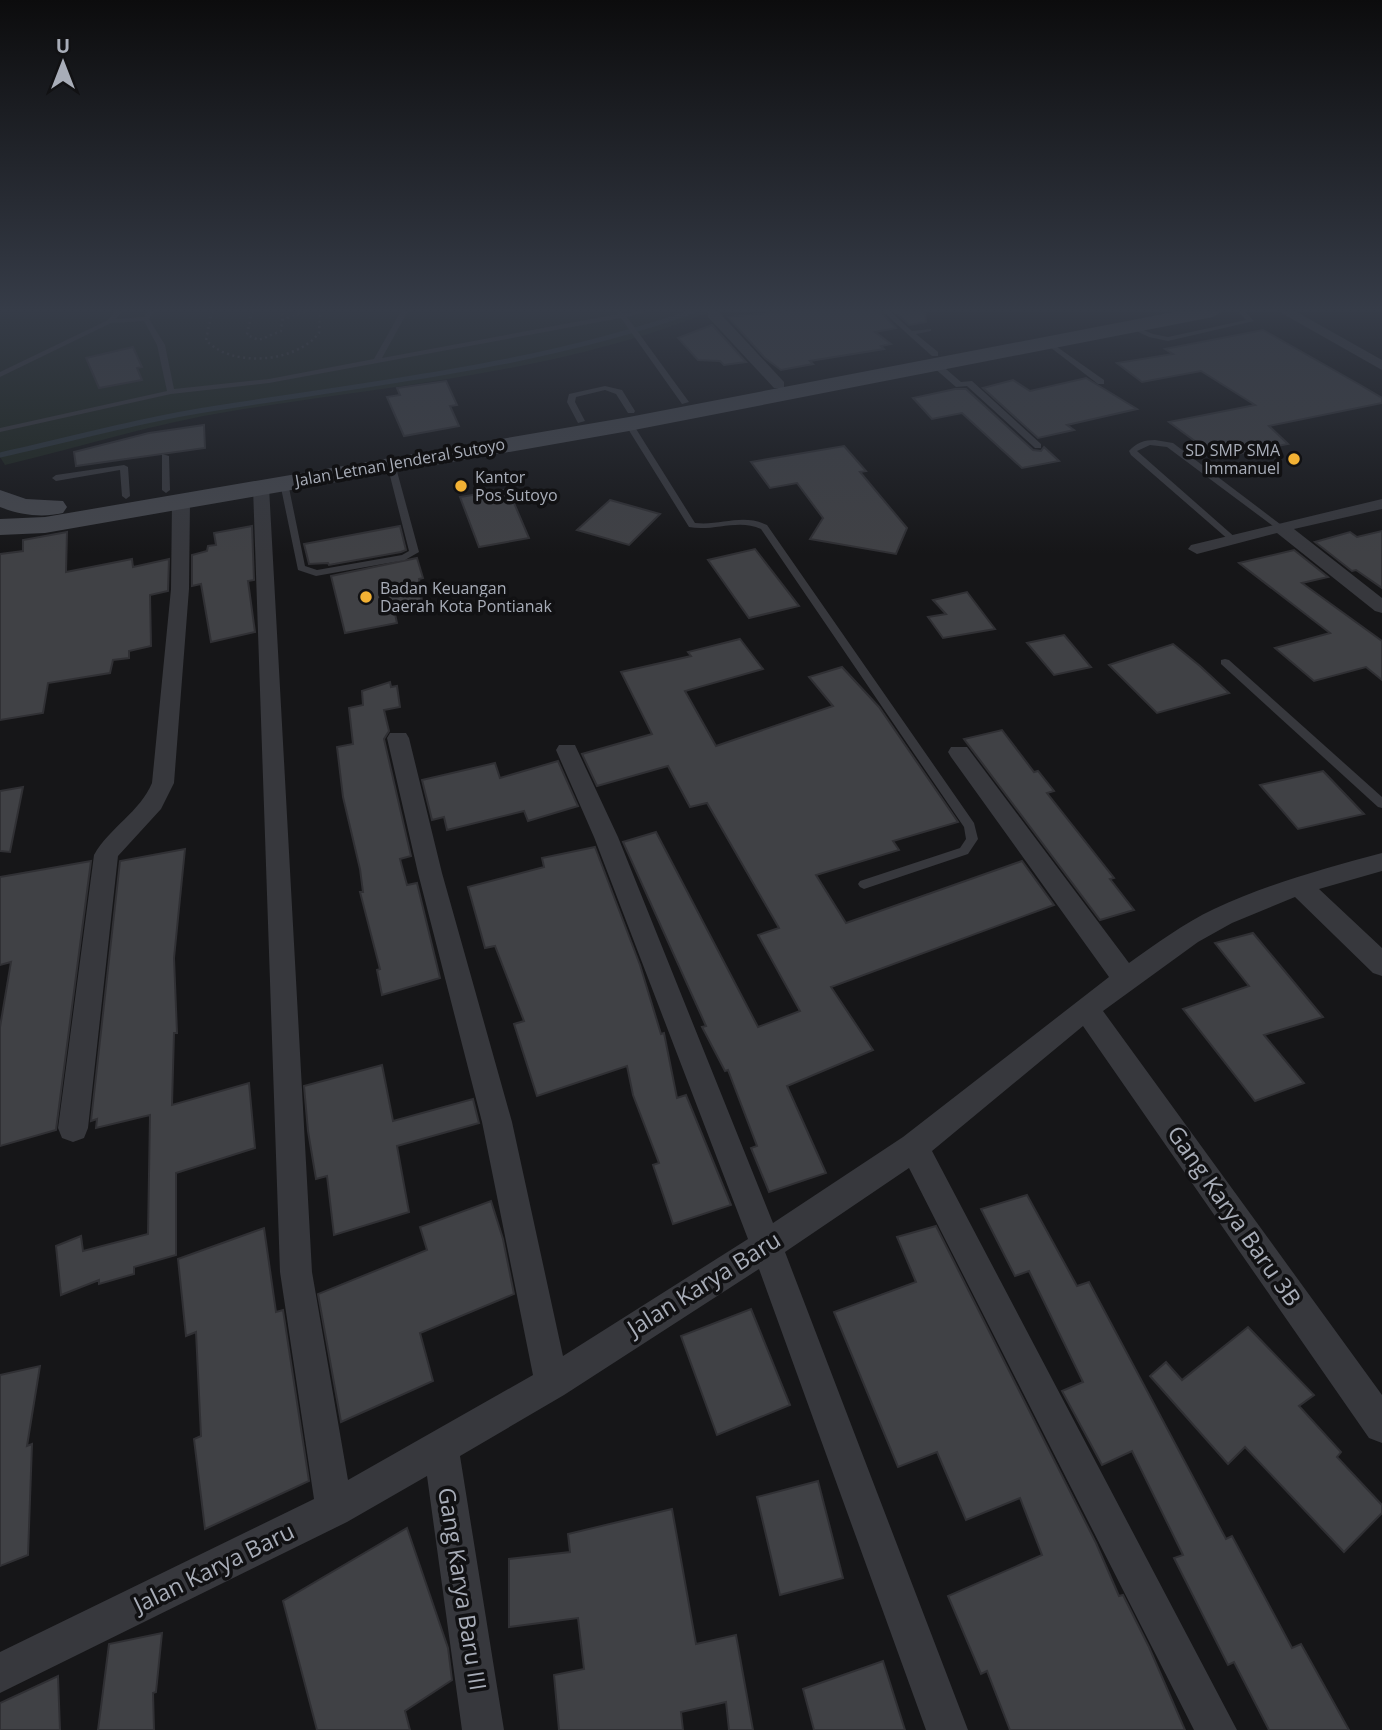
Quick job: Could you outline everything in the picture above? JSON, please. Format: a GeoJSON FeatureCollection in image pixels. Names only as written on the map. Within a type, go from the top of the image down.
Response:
{"type":"FeatureCollection","features":[{"type":"Feature","properties":{"kind":"street","name":"Jalan Letnan Jenderal Sutoyo"},"geometry":{"type":"LineString","coordinates":[[4,500],[23,507],[52,508],[126,496],[174,495],[273,485],[521,437],[581,421],[630,418],[685,402],[739,392]]}},
{"type":"Feature","properties":{"kind":"street","name":"Jalan Letnan Jenderal Sutoyo"},"geometry":{"type":"LineString","coordinates":[[0,527],[45,525],[174,495],[630,418],[766,392]]}},
{"type":"Feature","properties":{"kind":"street"},"geometry":{"type":"LineString","coordinates":[[273,485],[296,1272],[334,1509]]}},
{"type":"Feature","properties":{"kind":"street"},"geometry":{"type":"LineString","coordinates":[[73,1128],[106,855],[119,836],[156,799],[163,783],[180,589],[174,495]]}},
{"type":"Feature","properties":{"kind":"street"},"geometry":{"type":"LineString","coordinates":[[1197,549],[1382,504]]}},
{"type":"Feature","properties":{"kind":"street"},"geometry":{"type":"LineString","coordinates":[[1280,527],[1382,607]]}},
{"type":"Feature","properties":{"kind":"street"},"geometry":{"type":"LineString","coordinates":[[398,738],[430,873],[497,1122],[552,1383]]}},
{"type":"Feature","properties":{"kind":"street"},"geometry":{"type":"LineString","coordinates":[[567,750],[606,837],[766,1245],[947,1730]]}},
{"type":"Feature","properties":{"kind":"street"},"geometry":{"type":"LineString","coordinates":[[959,752],[1125,979]]}},
{"type":"Feature","properties":{"kind":"street","name":"Jalan Karya Baru"},"geometry":{"type":"LineString","coordinates":[[0,1673],[334,1509],[552,1383],[914,1147],[1086,1008],[1125,979],[1223,916],[1299,885],[1382,862]]}},
{"type":"Feature","properties":{"kind":"street"},"geometry":{"type":"LineString","coordinates":[[1299,885],[1382,965]]}},
{"type":"Feature","properties":{"kind":"street","name":"Gang Karya Baru 3B"},"geometry":{"type":"LineString","coordinates":[[1086,1008],[1382,1425]]}},
{"type":"Feature","properties":{"kind":"street"},"geometry":{"type":"LineString","coordinates":[[914,1147],[1216,1730]]}},
{"type":"Feature","properties":{"kind":"street","name":"Gang Karya Baru III"},"geometry":{"type":"LineString","coordinates":[[441,1449],[483,1730]]}},
{"type":"Feature","properties":{"kind":"lane"},"geometry":{"type":"LineString","coordinates":[[0,429],[171,392]]}},
{"type":"Feature","properties":{"kind":"lane"},"geometry":{"type":"LineString","coordinates":[[677,392],[685,402]]}},
{"type":"Feature","properties":{"kind":"lane"},"geometry":{"type":"LineString","coordinates":[[979,392],[1038,446]]}},
{"type":"Feature","properties":{"kind":"lane"},"geometry":{"type":"LineString","coordinates":[[630,418],[692,525],[704,527],[751,520],[764,527],[970,826],[972,839],[964,851],[864,884]]}},
{"type":"Feature","properties":{"kind":"lane"},"geometry":{"type":"LineString","coordinates":[[1233,539],[1135,455],[1133,451],[1136,447],[1156,442],[1170,445],[1280,527]]}},
{"type":"Feature","properties":{"kind":"lane"},"geometry":{"type":"LineString","coordinates":[[165,456],[174,495]]}},
{"type":"Feature","properties":{"kind":"lane"},"geometry":{"type":"LineString","coordinates":[[273,485],[300,568],[316,573],[405,557],[414,552],[391,464]]}},
{"type":"Feature","properties":{"kind":"lane"},"geometry":{"type":"LineString","coordinates":[[56,478],[124,467],[126,496]]}},
{"type":"Feature","properties":{"kind":"lane"},"geometry":{"type":"LineString","coordinates":[[1225,662],[1382,804]]}},
{"type":"Feature","properties":{"kind":"shaded area"},"geometry":{"type":"Polygon","coordinates":[[[0,392],[362,392],[204,416],[5,465],[0,457],[0,392]]]}},
{"type":"Feature","properties":{"kind":"building"},"geometry":{"type":"Polygon","coordinates":[[[399,392],[451,392],[457,405],[450,406],[459,426],[404,436],[387,397],[400,395],[399,392]]]}},
{"type":"Feature","properties":{"kind":"building"},"geometry":{"type":"Polygon","coordinates":[[[942,392],[969,392],[1033,450],[1041,451],[1044,447],[1059,461],[1022,468],[962,413],[932,419],[913,398],[942,392]]]}},
{"type":"Feature","properties":{"kind":"building"},"geometry":{"type":"Polygon","coordinates":[[[987,392],[1109,392],[1137,409],[1067,425],[1074,430],[1038,438],[987,392]]]}},
{"type":"Feature","properties":{"kind":"building"},"geometry":{"type":"Polygon","coordinates":[[[1234,392],[1371,392],[1382,398],[1382,403],[1269,426],[1288,444],[1218,458],[1169,422],[1255,405],[1234,392]]]}},
{"type":"Feature","properties":{"kind":"building"},"geometry":{"type":"Polygon","coordinates":[[[204,425],[205,448],[76,466],[74,452],[149,433],[204,425]]]}},
{"type":"Feature","properties":{"kind":"building"},"geometry":{"type":"Polygon","coordinates":[[[844,446],[866,471],[860,472],[907,528],[896,554],[810,539],[823,518],[797,483],[770,488],[751,462],[844,446]]]}},
{"type":"Feature","properties":{"kind":"building"},"geometry":{"type":"Polygon","coordinates":[[[508,489],[529,538],[479,547],[460,497],[508,489]]]}},
{"type":"Feature","properties":{"kind":"building"},"geometry":{"type":"Polygon","coordinates":[[[610,500],[660,514],[629,545],[577,530],[610,500]]]}},
{"type":"Feature","properties":{"kind":"building"},"geometry":{"type":"Polygon","coordinates":[[[252,526],[254,580],[248,581],[255,632],[211,642],[201,584],[192,586],[192,555],[207,551],[208,546],[216,545],[214,533],[252,526]]]}},
{"type":"Feature","properties":{"kind":"building"},"geometry":{"type":"Polygon","coordinates":[[[400,526],[406,550],[329,565],[309,564],[304,544],[400,526]]]}},
{"type":"Feature","properties":{"kind":"building"},"geometry":{"type":"Polygon","coordinates":[[[1382,531],[1382,588],[1356,570],[1352,571],[1315,542],[1350,532],[1357,537],[1382,531]]]}},
{"type":"Feature","properties":{"kind":"building"},"geometry":{"type":"Polygon","coordinates":[[[67,532],[66,572],[132,559],[133,567],[169,559],[168,591],[150,595],[151,646],[129,651],[129,658],[113,660],[110,673],[48,683],[43,713],[0,720],[0,554],[23,551],[23,540],[67,532]]]}},
{"type":"Feature","properties":{"kind":"building"},"geometry":{"type":"Polygon","coordinates":[[[755,549],[799,606],[749,618],[708,560],[755,549]]]}},
{"type":"Feature","properties":{"kind":"building"},"geometry":{"type":"Polygon","coordinates":[[[1294,550],[1328,577],[1302,583],[1382,641],[1382,680],[1366,667],[1314,681],[1275,648],[1330,633],[1239,563],[1294,550]]]}},
{"type":"Feature","properties":{"kind":"building"},"geometry":{"type":"Polygon","coordinates":[[[417,558],[423,578],[419,579],[423,610],[395,614],[397,623],[345,633],[331,576],[417,558]]]}},
{"type":"Feature","properties":{"kind":"building"},"geometry":{"type":"Polygon","coordinates":[[[967,592],[995,629],[943,638],[928,617],[946,614],[933,600],[967,592]]]}},
{"type":"Feature","properties":{"kind":"building"},"geometry":{"type":"Polygon","coordinates":[[[1064,635],[1091,667],[1054,675],[1027,643],[1064,635]]]}},
{"type":"Feature","properties":{"kind":"building"},"geometry":{"type":"Polygon","coordinates":[[[740,639],[763,669],[685,691],[716,746],[833,706],[809,677],[842,667],[879,707],[958,822],[893,841],[899,850],[816,875],[846,923],[1022,861],[1054,905],[831,987],[873,1050],[787,1086],[826,1173],[769,1192],[751,1148],[757,1146],[728,1070],[725,1071],[702,1027],[706,1026],[623,842],[656,832],[758,1027],[800,1011],[758,935],[779,928],[707,803],[690,807],[668,766],[597,786],[582,754],[652,734],[621,672],[691,656],[688,652],[740,639]]]}},
{"type":"Feature","properties":{"kind":"building"},"geometry":{"type":"Polygon","coordinates":[[[1173,644],[1229,693],[1157,713],[1109,665],[1173,644]]]}},
{"type":"Feature","properties":{"kind":"building"},"geometry":{"type":"Polygon","coordinates":[[[390,682],[391,687],[397,686],[400,707],[384,710],[389,731],[384,739],[411,856],[400,859],[407,885],[417,883],[440,978],[382,995],[377,970],[380,969],[360,892],[363,892],[360,869],[343,797],[337,747],[353,744],[349,708],[363,705],[362,691],[390,682]]]}},
{"type":"Feature","properties":{"kind":"building"},"geometry":{"type":"Polygon","coordinates":[[[1002,730],[1034,772],[1038,771],[1054,791],[1047,793],[1114,878],[1110,879],[1134,910],[1100,920],[964,739],[1002,730]]]}},
{"type":"Feature","properties":{"kind":"building"},"geometry":{"type":"Polygon","coordinates":[[[558,761],[578,806],[528,821],[524,811],[447,830],[444,817],[432,820],[422,780],[495,763],[500,778],[558,761]]]}},
{"type":"Feature","properties":{"kind":"building"},"geometry":{"type":"Polygon","coordinates":[[[1323,771],[1364,814],[1298,829],[1260,785],[1323,771]]]}},
{"type":"Feature","properties":{"kind":"building"},"geometry":{"type":"Polygon","coordinates":[[[23,787],[10,852],[0,851],[0,791],[23,787]]]}},
{"type":"Feature","properties":{"kind":"building"},"geometry":{"type":"Polygon","coordinates":[[[595,847],[640,965],[661,1034],[664,1033],[677,1098],[686,1095],[731,1205],[673,1224],[653,1165],[659,1163],[633,1095],[627,1066],[537,1096],[514,1024],[524,1021],[495,946],[485,948],[468,887],[544,867],[542,858],[595,847]]]}},
{"type":"Feature","properties":{"kind":"building"},"geometry":{"type":"Polygon","coordinates":[[[185,849],[174,958],[177,1033],[174,1033],[172,1105],[249,1083],[255,1148],[176,1173],[176,1255],[134,1267],[134,1274],[99,1284],[99,1280],[61,1295],[56,1246],[81,1236],[83,1251],[148,1234],[150,1115],[96,1128],[97,1119],[91,1121],[120,861],[185,849]]]}},
{"type":"Feature","properties":{"kind":"building"},"geometry":{"type":"Polygon","coordinates":[[[91,861],[56,1130],[0,1146],[0,1027],[11,962],[0,965],[0,877],[91,861]]]}},
{"type":"Feature","properties":{"kind":"building"},"geometry":{"type":"Polygon","coordinates":[[[1253,933],[1323,1017],[1264,1035],[1304,1083],[1255,1101],[1183,1009],[1249,986],[1215,943],[1253,933]]]}},
{"type":"Feature","properties":{"kind":"building"},"geometry":{"type":"Polygon","coordinates":[[[382,1065],[393,1121],[473,1099],[479,1123],[397,1146],[409,1212],[334,1235],[327,1176],[316,1179],[304,1086],[382,1065]]]}},
{"type":"Feature","properties":{"kind":"building"},"geometry":{"type":"Polygon","coordinates":[[[1027,1195],[1077,1286],[1089,1282],[1226,1539],[1232,1536],[1292,1648],[1301,1644],[1349,1730],[1269,1730],[1234,1662],[1228,1665],[1174,1558],[1183,1555],[1132,1451],[1102,1465],[1062,1391],[1083,1382],[1029,1271],[1015,1276],[981,1209],[1027,1195]]]}},
{"type":"Feature","properties":{"kind":"building"},"geometry":{"type":"Polygon","coordinates":[[[491,1201],[503,1239],[514,1294],[420,1333],[433,1381],[341,1422],[318,1294],[427,1250],[420,1227],[491,1201]]]}},
{"type":"Feature","properties":{"kind":"building"},"geometry":{"type":"Polygon","coordinates":[[[936,1226],[1096,1543],[1119,1596],[1123,1595],[1149,1647],[1185,1730],[1010,1730],[987,1671],[981,1674],[948,1596],[1042,1555],[1020,1498],[966,1520],[937,1452],[898,1467],[834,1312],[916,1282],[897,1237],[936,1226]]]}},
{"type":"Feature","properties":{"kind":"building"},"geometry":{"type":"Polygon","coordinates":[[[264,1228],[276,1312],[283,1310],[309,1481],[205,1529],[194,1439],[201,1436],[196,1332],[186,1336],[178,1259],[264,1228]]]}},
{"type":"Feature","properties":{"kind":"building"},"geometry":{"type":"Polygon","coordinates":[[[751,1309],[790,1405],[717,1435],[681,1336],[751,1309]]]}},
{"type":"Feature","properties":{"kind":"building"},"geometry":{"type":"Polygon","coordinates":[[[1248,1327],[1314,1395],[1299,1406],[1341,1452],[1337,1457],[1382,1505],[1382,1513],[1344,1552],[1245,1447],[1228,1464],[1150,1376],[1166,1362],[1182,1380],[1248,1327]]]}},
{"type":"Feature","properties":{"kind":"building"},"geometry":{"type":"Polygon","coordinates":[[[40,1366],[27,1446],[32,1444],[28,1555],[0,1566],[0,1375],[40,1366]]]}},
{"type":"Feature","properties":{"kind":"building"},"geometry":{"type":"Polygon","coordinates":[[[818,1481],[843,1578],[780,1595],[757,1497],[818,1481]]]}},
{"type":"Feature","properties":{"kind":"building"},"geometry":{"type":"Polygon","coordinates":[[[672,1509],[696,1644],[736,1635],[753,1730],[729,1730],[726,1702],[681,1712],[683,1730],[559,1730],[554,1675],[584,1669],[578,1618],[509,1627],[509,1559],[570,1552],[568,1534],[672,1509]]]}},
{"type":"Feature","properties":{"kind":"building"},"geometry":{"type":"Polygon","coordinates":[[[407,1528],[448,1648],[452,1680],[405,1711],[410,1730],[317,1730],[283,1601],[407,1528]]]}},
{"type":"Feature","properties":{"kind":"building"},"geometry":{"type":"Polygon","coordinates":[[[162,1633],[156,1692],[153,1693],[154,1730],[98,1730],[109,1644],[162,1633]]]}},
{"type":"Feature","properties":{"kind":"building"},"geometry":{"type":"Polygon","coordinates":[[[883,1661],[905,1730],[814,1730],[803,1689],[883,1661]]]}},
{"type":"Feature","properties":{"kind":"building"},"geometry":{"type":"Polygon","coordinates":[[[58,1676],[60,1730],[0,1730],[0,1703],[58,1676]]]}},
{"type":"Feature","properties":{"kind":"waterway"},"geometry":{"type":"LineString","coordinates":[[0,455],[135,423],[324,392]]}},
{"type":"Feature","properties":{"kind":"place","name":"SD SMP SMA Immanuel"},"geometry":{"type":"Point","coordinates":[1294,459]}},
{"type":"Feature","properties":{"kind":"place","name":"Kantor Pos Sutoyo"},"geometry":{"type":"Point","coordinates":[461,486]}},
{"type":"Feature","properties":{"kind":"place","name":"Badan Keuangan Daerah Kota Pontianak"},"geometry":{"type":"Point","coordinates":[366,597]}}]}
